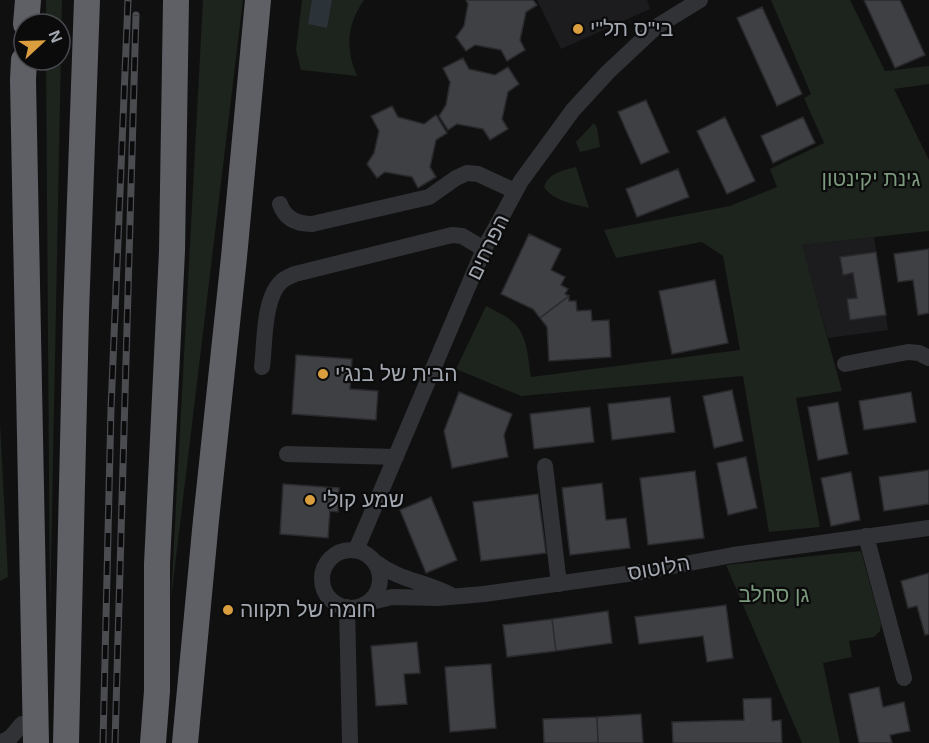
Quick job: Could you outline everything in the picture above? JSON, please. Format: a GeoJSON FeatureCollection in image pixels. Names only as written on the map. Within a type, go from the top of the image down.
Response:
{"type":"FeatureCollection","features":[{"type":"Feature","properties":{"kind":"highway"},"geometry":{"type":"LineString","coordinates":[[66,743],[76,314],[87,0]]}},
{"type":"Feature","properties":{"kind":"highway"},"geometry":{"type":"LineString","coordinates":[[153,743],[157,691],[157,564],[172,251],[176,0]]}},
{"type":"Feature","properties":{"kind":"highway"},"geometry":{"type":"LineString","coordinates":[[184,743],[236,245],[258,0]]}},
{"type":"Feature","properties":{"kind":"highway"},"geometry":{"type":"LineString","coordinates":[[23,72],[29,733]]}},
{"type":"Feature","properties":{"kind":"street","name":"הפרחים"},"geometry":{"type":"LineString","coordinates":[[356,550],[484,249],[515,191],[573,110],[608,72],[656,27],[700,0]]}},
{"type":"Feature","properties":{"kind":"street"},"geometry":{"type":"LineString","coordinates":[[280,204],[290,219],[300,224],[312,224],[429,197],[456,178],[467,174],[478,174],[515,191]]}},
{"type":"Feature","properties":{"kind":"street"},"geometry":{"type":"LineString","coordinates":[[262,367],[268,307],[281,282],[294,274],[452,235],[462,236],[484,249]]}},
{"type":"Feature","properties":{"kind":"street"},"geometry":{"type":"LineString","coordinates":[[845,364],[908,352],[919,353],[929,358]]}},
{"type":"Feature","properties":{"kind":"street"},"geometry":{"type":"LineString","coordinates":[[288,454],[396,457]]}},
{"type":"Feature","properties":{"kind":"street"},"geometry":{"type":"LineString","coordinates":[[544,466],[559,584]]}},
{"type":"Feature","properties":{"kind":"street","name":"הלוטוס"},"geometry":{"type":"LineString","coordinates":[[367,603],[392,597],[438,598],[559,584],[733,555],[929,528]]}},
{"type":"Feature","properties":{"kind":"street"},"geometry":{"type":"LineString","coordinates":[[866,536],[904,678]]}},
{"type":"Feature","properties":{"kind":"street"},"geometry":{"type":"LineString","coordinates":[[356,550],[369,555],[374,560],[380,575],[380,583],[367,603],[347,607],[338,605],[326,593],[322,576],[324,567],[337,553],[356,550]]}},
{"type":"Feature","properties":{"kind":"street","name":"הלוטוס"},"geometry":{"type":"LineString","coordinates":[[374,560],[396,576],[438,588],[452,596]]}},
{"type":"Feature","properties":{"kind":"street"},"geometry":{"type":"LineString","coordinates":[[347,607],[350,743]]}},
{"type":"Feature","properties":{"kind":"street"},"geometry":{"type":"LineString","coordinates":[[0,743],[11,737],[29,733]]}},
{"type":"Feature","properties":{"kind":"shaded area"},"geometry":{"type":"Polygon","coordinates":[[[312,0],[332,0],[327,28],[308,24],[312,0]]]}},
{"type":"Feature","properties":{"kind":"shaded area","name":"בי\"ס תל\"י"},"geometry":{"type":"Polygon","coordinates":[[[537,0],[647,0],[650,9],[561,49],[537,0]]]}},
{"type":"Feature","properties":{"kind":"shaded area"},"geometry":{"type":"Polygon","coordinates":[[[874,237],[888,330],[828,338],[801,245],[874,237]]]}},
{"type":"Feature","properties":{"kind":"green space"},"geometry":{"type":"Polygon","coordinates":[[[46,0],[62,0],[62,12],[46,12],[46,0]]]}},
{"type":"Feature","properties":{"kind":"green space"},"geometry":{"type":"Polygon","coordinates":[[[203,0],[243,0],[171,599],[203,0]]]}},
{"type":"Feature","properties":{"kind":"green space"},"geometry":{"type":"Polygon","coordinates":[[[302,0],[364,0],[351,27],[349,46],[357,76],[301,70],[296,50],[302,0]]]}},
{"type":"Feature","properties":{"kind":"green space","name":"גינת יקינטון"},"geometry":{"type":"Polygon","coordinates":[[[771,0],[850,0],[885,71],[929,66],[929,84],[894,89],[929,160],[929,231],[802,245],[842,391],[796,398],[820,527],[769,532],[743,376],[521,396],[456,369],[486,306],[508,318],[519,328],[527,348],[531,377],[740,350],[723,256],[702,242],[616,258],[604,230],[730,206],[777,187],[770,169],[824,143],[804,98],[811,94],[771,0]]]}},
{"type":"Feature","properties":{"kind":"green space"},"geometry":{"type":"Polygon","coordinates":[[[46,72],[61,72],[50,616],[46,72]]]}},
{"type":"Feature","properties":{"kind":"green space"},"geometry":{"type":"Polygon","coordinates":[[[594,123],[600,147],[580,152],[576,142],[594,123]]]}},
{"type":"Feature","properties":{"kind":"green space"},"geometry":{"type":"Polygon","coordinates":[[[576,167],[589,208],[558,199],[544,187],[553,175],[576,167]]]}},
{"type":"Feature","properties":{"kind":"green space"},"geometry":{"type":"Polygon","coordinates":[[[0,422],[8,577],[0,581],[0,422]]]}},
{"type":"Feature","properties":{"kind":"green space","name":"גן סחלב"},"geometry":{"type":"Polygon","coordinates":[[[861,551],[881,624],[880,631],[874,637],[849,641],[852,657],[823,663],[840,743],[802,743],[726,565],[861,551]]]}},
{"type":"Feature","properties":{"kind":"building"},"geometry":{"type":"Polygon","coordinates":[[[466,0],[533,0],[537,5],[526,12],[520,40],[525,50],[507,61],[501,50],[475,45],[466,51],[456,37],[464,26],[468,4],[466,0]]]}},
{"type":"Feature","properties":{"kind":"building"},"geometry":{"type":"Polygon","coordinates":[[[864,0],[900,0],[925,55],[895,68],[864,0]]]}},
{"type":"Feature","properties":{"kind":"building"},"geometry":{"type":"Polygon","coordinates":[[[762,7],[802,94],[777,106],[737,18],[762,7]]]}},
{"type":"Feature","properties":{"kind":"building"},"geometry":{"type":"Polygon","coordinates":[[[463,58],[469,69],[495,75],[508,67],[519,84],[508,92],[502,119],[508,129],[490,140],[483,129],[457,124],[448,130],[439,116],[446,105],[450,82],[443,68],[463,58]]]}},
{"type":"Feature","properties":{"kind":"building"},"geometry":{"type":"Polygon","coordinates":[[[646,100],[669,152],[641,164],[618,112],[646,100]]]}},
{"type":"Feature","properties":{"kind":"building"},"geometry":{"type":"Polygon","coordinates":[[[392,106],[398,117],[424,124],[436,115],[447,133],[436,140],[430,167],[436,177],[418,188],[412,177],[385,172],[377,178],[367,164],[374,153],[379,131],[371,116],[392,106]]]}},
{"type":"Feature","properties":{"kind":"building"},"geometry":{"type":"Polygon","coordinates":[[[725,117],[755,181],[727,194],[697,131],[725,117]]]}},
{"type":"Feature","properties":{"kind":"building"},"geometry":{"type":"Polygon","coordinates":[[[803,117],[815,143],[773,163],[761,136],[803,117]]]}},
{"type":"Feature","properties":{"kind":"building"},"geometry":{"type":"Polygon","coordinates":[[[678,169],[689,197],[637,217],[626,189],[678,169]]]}},
{"type":"Feature","properties":{"kind":"building"},"geometry":{"type":"Polygon","coordinates":[[[529,234],[561,249],[551,270],[565,277],[561,285],[568,289],[565,294],[569,296],[540,318],[533,309],[501,294],[529,234]]]}},
{"type":"Feature","properties":{"kind":"building"},"geometry":{"type":"Polygon","coordinates":[[[929,249],[929,313],[918,315],[913,280],[898,282],[894,254],[929,249]]]}},
{"type":"Feature","properties":{"kind":"building"},"geometry":{"type":"Polygon","coordinates":[[[876,252],[886,315],[850,320],[847,299],[857,298],[853,273],[843,275],[840,257],[876,252]]]}},
{"type":"Feature","properties":{"kind":"building"},"geometry":{"type":"Polygon","coordinates":[[[715,280],[728,343],[672,354],[659,291],[715,280]]]}},
{"type":"Feature","properties":{"kind":"building"},"geometry":{"type":"Polygon","coordinates":[[[569,296],[569,301],[576,301],[577,311],[591,310],[592,321],[609,320],[611,357],[549,361],[547,327],[540,318],[569,296]]]}},
{"type":"Feature","properties":{"kind":"building","name":"הבית של בנג'י"},"geometry":{"type":"Polygon","coordinates":[[[296,355],[352,359],[350,389],[378,391],[376,420],[292,414],[296,355]]]}},
{"type":"Feature","properties":{"kind":"building"},"geometry":{"type":"Polygon","coordinates":[[[732,390],[743,441],[714,448],[703,396],[732,390]]]}},
{"type":"Feature","properties":{"kind":"building"},"geometry":{"type":"Polygon","coordinates":[[[459,392],[512,414],[504,435],[508,457],[452,468],[444,431],[459,392]]]}},
{"type":"Feature","properties":{"kind":"building"},"geometry":{"type":"Polygon","coordinates":[[[911,392],[916,422],[864,430],[859,401],[911,392]]]}},
{"type":"Feature","properties":{"kind":"building"},"geometry":{"type":"Polygon","coordinates":[[[670,397],[675,432],[612,440],[608,404],[670,397]]]}},
{"type":"Feature","properties":{"kind":"building"},"geometry":{"type":"Polygon","coordinates":[[[838,402],[848,454],[818,460],[808,407],[838,402]]]}},
{"type":"Feature","properties":{"kind":"building"},"geometry":{"type":"Polygon","coordinates":[[[590,407],[594,442],[534,449],[530,414],[590,407]]]}},
{"type":"Feature","properties":{"kind":"building"},"geometry":{"type":"Polygon","coordinates":[[[746,457],[757,508],[728,515],[717,463],[746,457]]]}},
{"type":"Feature","properties":{"kind":"building"},"geometry":{"type":"Polygon","coordinates":[[[929,470],[929,504],[884,511],[879,477],[929,470]]]}},
{"type":"Feature","properties":{"kind":"building"},"geometry":{"type":"Polygon","coordinates":[[[695,471],[704,538],[648,545],[640,478],[695,471]]]}},
{"type":"Feature","properties":{"kind":"building"},"geometry":{"type":"Polygon","coordinates":[[[851,472],[860,520],[831,526],[821,478],[851,472]]]}},
{"type":"Feature","properties":{"kind":"building"},"geometry":{"type":"Polygon","coordinates":[[[602,483],[606,520],[626,518],[630,548],[570,555],[562,488],[602,483]]]}},
{"type":"Feature","properties":{"kind":"building","name":"שמע קולי"},"geometry":{"type":"Polygon","coordinates":[[[283,484],[339,488],[338,512],[330,511],[328,538],[280,534],[283,484]]]}},
{"type":"Feature","properties":{"kind":"building"},"geometry":{"type":"Polygon","coordinates":[[[538,494],[546,553],[481,561],[473,502],[538,494]]]}},
{"type":"Feature","properties":{"kind":"building"},"geometry":{"type":"Polygon","coordinates":[[[431,497],[457,560],[426,573],[400,510],[431,497]]]}},
{"type":"Feature","properties":{"kind":"building"},"geometry":{"type":"Polygon","coordinates":[[[929,573],[929,634],[925,635],[917,606],[908,608],[901,581],[929,573]]]}},
{"type":"Feature","properties":{"kind":"building"},"geometry":{"type":"Polygon","coordinates":[[[726,605],[733,658],[707,662],[703,636],[639,644],[635,617],[726,605]]]}},
{"type":"Feature","properties":{"kind":"building"},"geometry":{"type":"Polygon","coordinates":[[[608,611],[612,643],[556,651],[552,619],[608,611]]]}},
{"type":"Feature","properties":{"kind":"building"},"geometry":{"type":"Polygon","coordinates":[[[552,619],[556,651],[507,657],[503,625],[552,619]]]}},
{"type":"Feature","properties":{"kind":"building"},"geometry":{"type":"Polygon","coordinates":[[[417,642],[420,673],[404,674],[407,704],[376,706],[371,646],[417,642]]]}},
{"type":"Feature","properties":{"kind":"building"},"geometry":{"type":"Polygon","coordinates":[[[491,664],[496,728],[450,732],[445,667],[491,664]]]}},
{"type":"Feature","properties":{"kind":"building"},"geometry":{"type":"Polygon","coordinates":[[[879,687],[883,707],[904,702],[910,731],[890,735],[892,743],[859,743],[849,694],[879,687]]]}},
{"type":"Feature","properties":{"kind":"building"},"geometry":{"type":"Polygon","coordinates":[[[771,698],[772,721],[781,720],[782,743],[673,743],[672,722],[744,720],[743,699],[771,698]]]}},
{"type":"Feature","properties":{"kind":"building"},"geometry":{"type":"Polygon","coordinates":[[[641,714],[643,743],[598,743],[597,717],[641,714]]]}},
{"type":"Feature","properties":{"kind":"building"},"geometry":{"type":"Polygon","coordinates":[[[597,717],[598,743],[544,743],[543,719],[597,717]]]}},
{"type":"Feature","properties":{"kind":"railway"},"geometry":{"type":"LineString","coordinates":[[103,743],[111,409],[128,0]]}},
{"type":"Feature","properties":{"kind":"railway"},"geometry":{"type":"LineString","coordinates":[[115,743],[136,15]]}},
{"type":"Feature","properties":{"kind":"place","name":"בי\"ס תל\"י"},"geometry":{"type":"Point","coordinates":[578,29]}},
{"type":"Feature","properties":{"kind":"place","name":"הבית של בנג'י"},"geometry":{"type":"Point","coordinates":[323,374]}},
{"type":"Feature","properties":{"kind":"place","name":"שמע קולי"},"geometry":{"type":"Point","coordinates":[310,500]}},
{"type":"Feature","properties":{"kind":"place","name":"חומה של תקווה"},"geometry":{"type":"Point","coordinates":[228,610]}}]}
